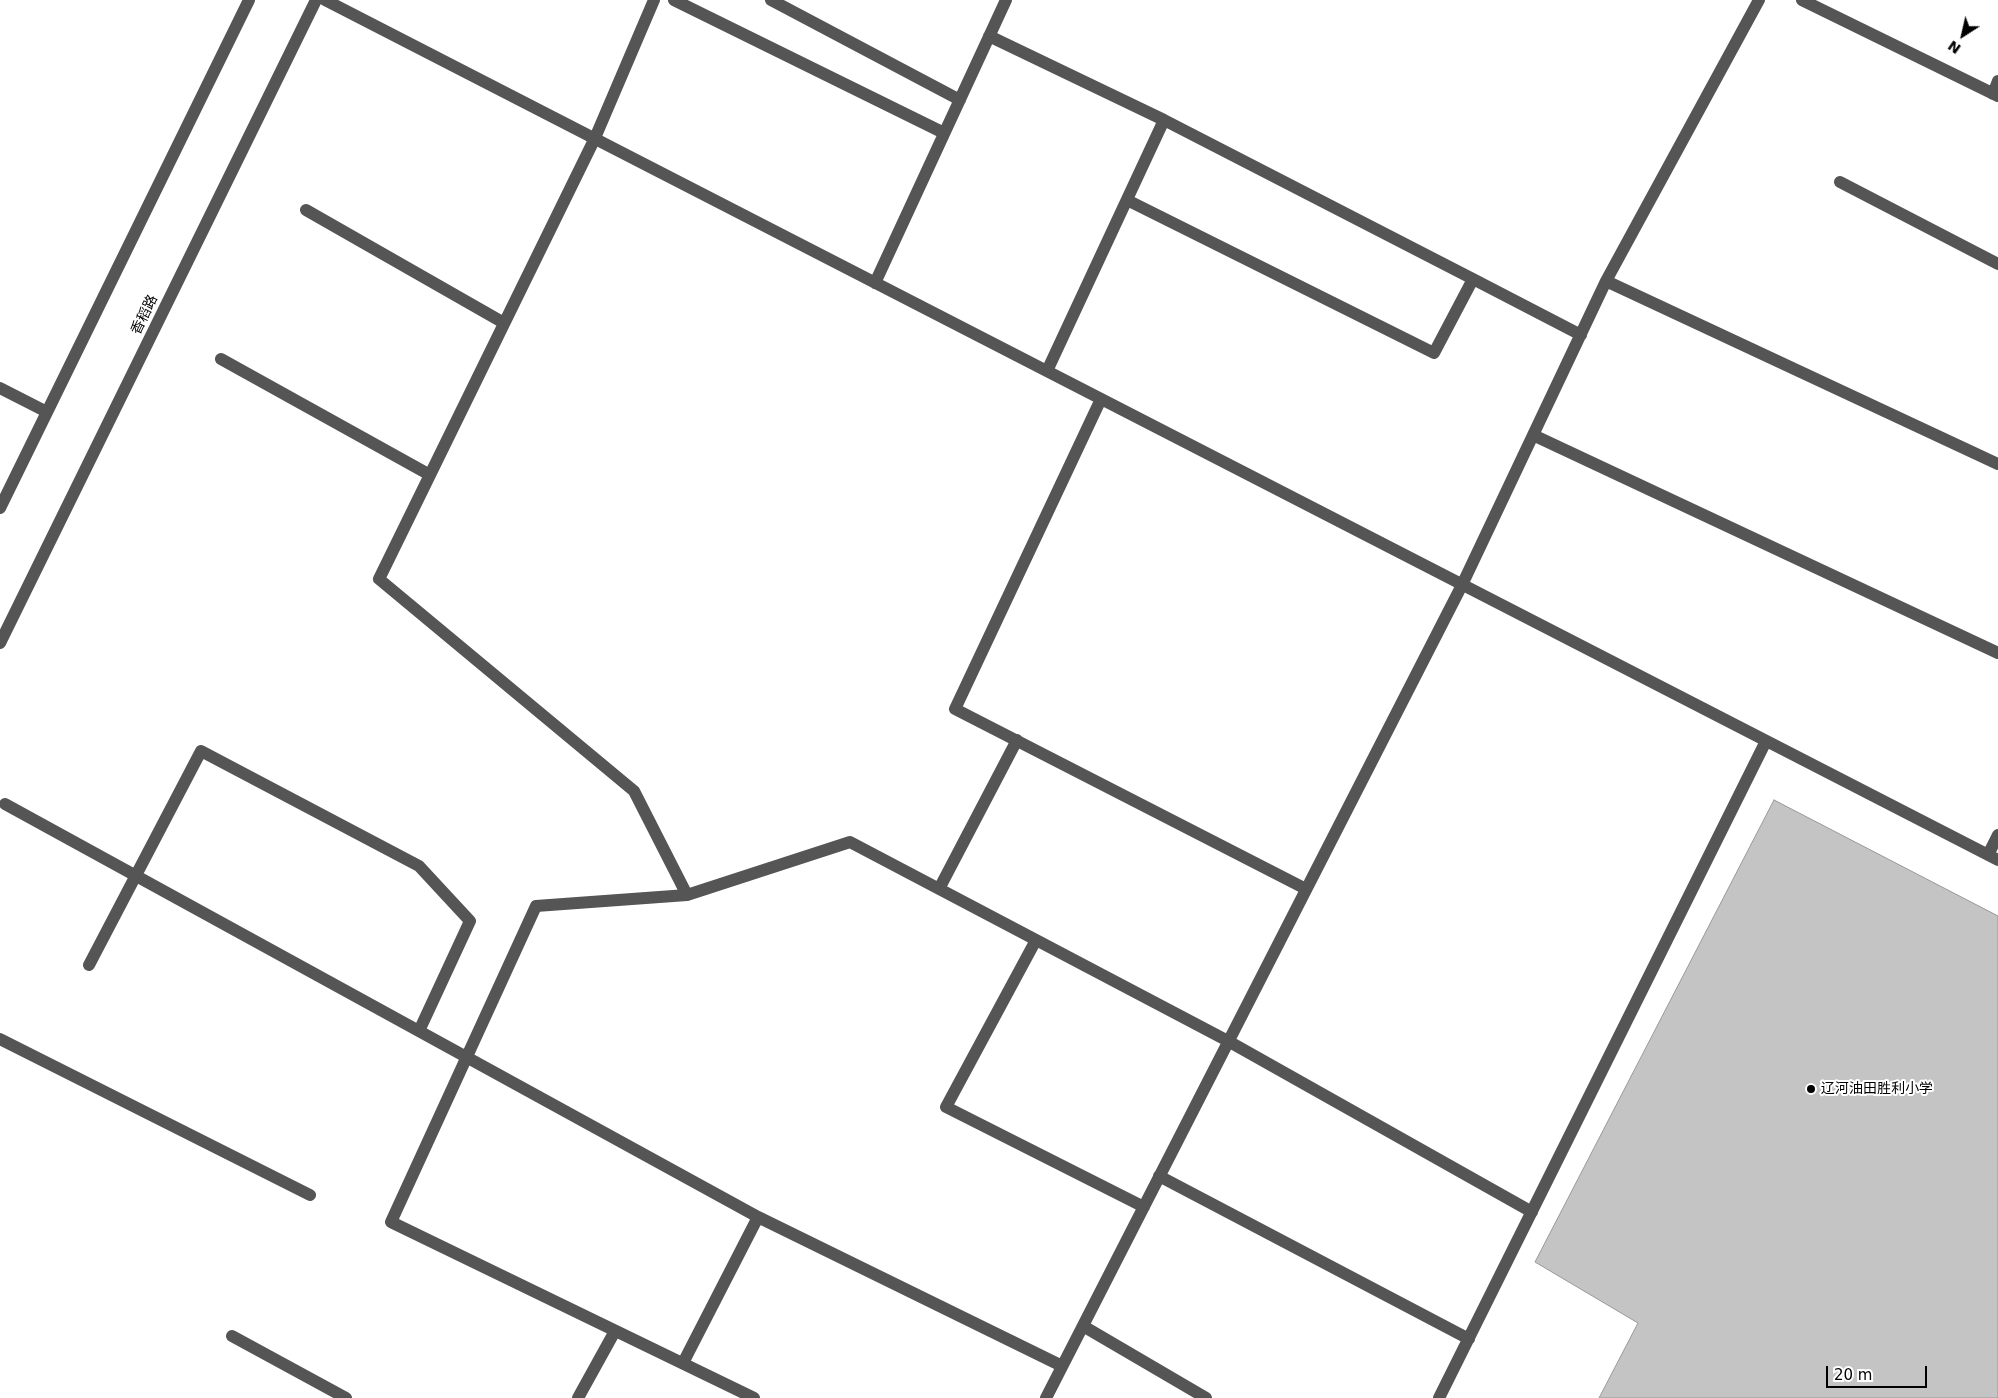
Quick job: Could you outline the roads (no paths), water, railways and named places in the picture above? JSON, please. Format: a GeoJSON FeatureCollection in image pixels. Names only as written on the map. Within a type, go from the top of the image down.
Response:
{"type":"FeatureCollection","features":[{"type":"Feature","properties":{"kind":"street"},"geometry":{"type":"LineString","coordinates":[[0,508],[249,0]]}},
{"type":"Feature","properties":{"kind":"street","name":"香稻路"},"geometry":{"type":"LineString","coordinates":[[0,643],[316,0]]}},
{"type":"Feature","properties":{"kind":"street"},"geometry":{"type":"LineString","coordinates":[[325,0],[1993,857],[1998,835]]}},
{"type":"Feature","properties":{"kind":"street"},"geometry":{"type":"LineString","coordinates":[[654,0],[595,138],[379,579],[634,791],[687,895]]}},
{"type":"Feature","properties":{"kind":"street"},"geometry":{"type":"LineString","coordinates":[[674,0],[944,133]]}},
{"type":"Feature","properties":{"kind":"street"},"geometry":{"type":"LineString","coordinates":[[770,0],[960,100]]}},
{"type":"Feature","properties":{"kind":"street"},"geometry":{"type":"LineString","coordinates":[[875,283],[1006,0]]}},
{"type":"Feature","properties":{"kind":"street"},"geometry":{"type":"LineString","coordinates":[[1046,1398],[1462,584],[1606,281],[1759,0]]}},
{"type":"Feature","properties":{"kind":"street"},"geometry":{"type":"LineString","coordinates":[[1802,0],[1996,95],[1998,81]]}},
{"type":"Feature","properties":{"kind":"street"},"geometry":{"type":"LineString","coordinates":[[989,36],[1164,120],[1581,335]]}},
{"type":"Feature","properties":{"kind":"street"},"geometry":{"type":"LineString","coordinates":[[1047,371],[1164,120]]}},
{"type":"Feature","properties":{"kind":"street"},"geometry":{"type":"LineString","coordinates":[[1840,182],[1998,264]]}},
{"type":"Feature","properties":{"kind":"street"},"geometry":{"type":"LineString","coordinates":[[1127,200],[1434,353],[1473,279]]}},
{"type":"Feature","properties":{"kind":"street"},"geometry":{"type":"LineString","coordinates":[[306,210],[504,323]]}},
{"type":"Feature","properties":{"kind":"street"},"geometry":{"type":"LineString","coordinates":[[1606,281],[1998,464]]}},
{"type":"Feature","properties":{"kind":"street"},"geometry":{"type":"LineString","coordinates":[[221,359],[430,475]]}},
{"type":"Feature","properties":{"kind":"street"},"geometry":{"type":"LineString","coordinates":[[0,388],[47,412]]}},
{"type":"Feature","properties":{"kind":"street"},"geometry":{"type":"LineString","coordinates":[[1101,398],[955,709],[1306,889]]}},
{"type":"Feature","properties":{"kind":"street"},"geometry":{"type":"LineString","coordinates":[[1533,435],[1998,653]]}},
{"type":"Feature","properties":{"kind":"street"},"geometry":{"type":"LineString","coordinates":[[939,889],[1017,740]]}},
{"type":"Feature","properties":{"kind":"street"},"geometry":{"type":"LineString","coordinates":[[1439,1398],[1766,741]]}},
{"type":"Feature","properties":{"kind":"street"},"geometry":{"type":"LineString","coordinates":[[89,965],[201,751],[419,866],[470,921],[419,1031]]}},
{"type":"Feature","properties":{"kind":"street"},"geometry":{"type":"LineString","coordinates":[[5,804],[758,1218],[1062,1366]]}},
{"type":"Feature","properties":{"kind":"street"},"geometry":{"type":"LineString","coordinates":[[754,1398],[390,1222],[536,906],[687,895],[850,842],[1228,1042],[1532,1212]]}},
{"type":"Feature","properties":{"kind":"street"},"geometry":{"type":"LineString","coordinates":[[1036,940],[946,1107],[1144,1207]]}},
{"type":"Feature","properties":{"kind":"street"},"geometry":{"type":"LineString","coordinates":[[0,1039],[310,1195]]}},
{"type":"Feature","properties":{"kind":"street"},"geometry":{"type":"LineString","coordinates":[[1159,1176],[1469,1339]]}},
{"type":"Feature","properties":{"kind":"street"},"geometry":{"type":"LineString","coordinates":[[683,1363],[758,1218]]}},
{"type":"Feature","properties":{"kind":"street"},"geometry":{"type":"LineString","coordinates":[[1082,1326],[1206,1398]]}},
{"type":"Feature","properties":{"kind":"street"},"geometry":{"type":"LineString","coordinates":[[578,1398],[615,1331]]}},
{"type":"Feature","properties":{"kind":"street"},"geometry":{"type":"LineString","coordinates":[[232,1336],[346,1398]]}},
{"type":"Feature","properties":{"kind":"place","name":"辽河油田胜利小学"},"geometry":{"type":"Point","coordinates":[1811,1089]}}]}
